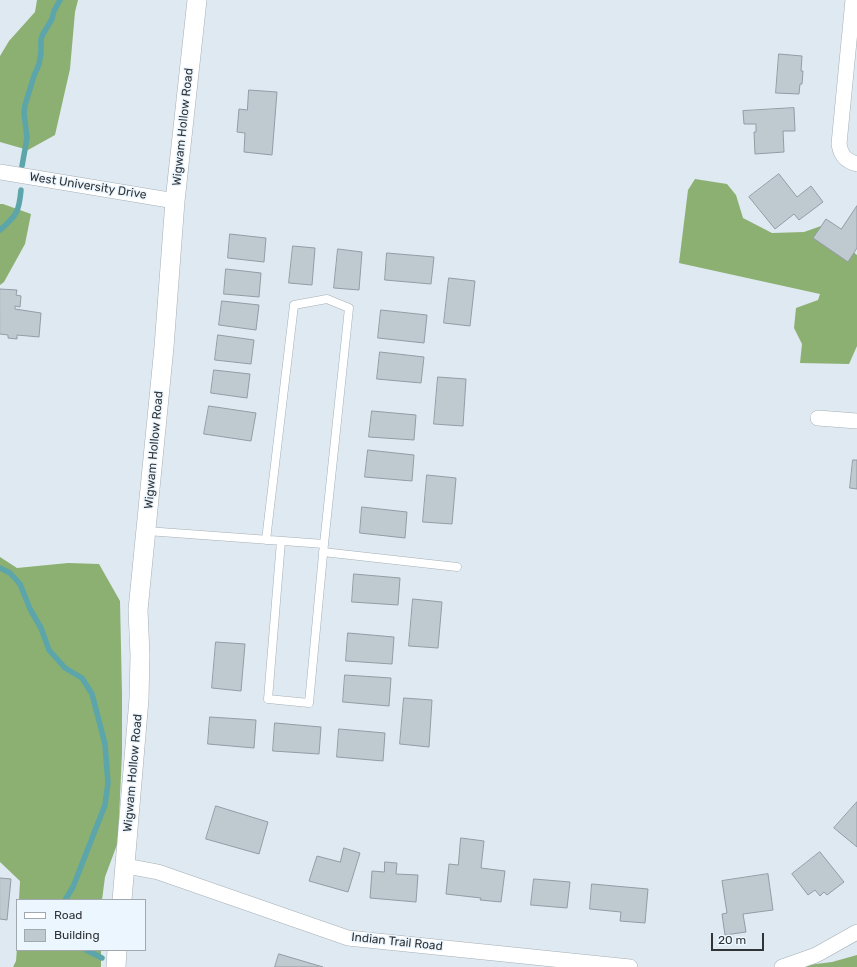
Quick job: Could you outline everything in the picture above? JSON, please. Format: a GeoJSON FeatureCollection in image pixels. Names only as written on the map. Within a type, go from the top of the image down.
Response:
{"type":"FeatureCollection","features":[{"type":"Feature","properties":{"kind":"street","name":"Wigwam Hollow Road"},"geometry":{"type":"LineString","coordinates":[[122,899],[139,699],[140,654],[138,610],[164,347],[175,201],[197,0]]}},
{"type":"Feature","properties":{"kind":"street"},"geometry":{"type":"LineString","coordinates":[[853,0],[839,144],[840,151],[844,158],[857,164]]}},
{"type":"Feature","properties":{"kind":"street","name":"West University Drive"},"geometry":{"type":"LineString","coordinates":[[0,172],[175,201]]}},
{"type":"Feature","properties":{"kind":"street"},"geometry":{"type":"LineString","coordinates":[[818,418],[857,421]]}},
{"type":"Feature","properties":{"kind":"street","name":"Indian Trail Road"},"geometry":{"type":"LineString","coordinates":[[126,866],[158,872],[348,938],[630,967]]}},
{"type":"Feature","properties":{"kind":"street"},"geometry":{"type":"LineString","coordinates":[[782,967],[816,955],[857,932]]}},
{"type":"Feature","properties":{"kind":"street"},"geometry":{"type":"LineString","coordinates":[[116,967],[117,951]]}},
{"type":"Feature","properties":{"kind":"lane"},"geometry":{"type":"LineString","coordinates":[[266,540],[294,305],[327,299],[349,308],[323,548],[309,704],[268,699],[281,541]]}},
{"type":"Feature","properties":{"kind":"lane"},"geometry":{"type":"LineString","coordinates":[[147,531],[281,541],[457,567]]}},
{"type":"Feature","properties":{"kind":"green space"},"geometry":{"type":"Polygon","coordinates":[[[37,0],[78,0],[75,12],[70,69],[55,135],[28,150],[0,142],[0,56],[9,41],[35,12],[37,0]]]}},
{"type":"Feature","properties":{"kind":"green space"},"geometry":{"type":"Polygon","coordinates":[[[695,179],[727,184],[736,195],[743,218],[772,233],[804,232],[821,226],[857,255],[857,346],[849,364],[800,363],[802,344],[794,328],[796,308],[818,300],[820,294],[679,263],[688,190],[695,179]]]}},
{"type":"Feature","properties":{"kind":"green space"},"geometry":{"type":"Polygon","coordinates":[[[0,204],[31,214],[25,244],[4,282],[0,285],[0,204]]]}},
{"type":"Feature","properties":{"kind":"green space"},"geometry":{"type":"Polygon","coordinates":[[[0,557],[17,568],[68,563],[99,564],[120,601],[122,694],[122,753],[118,842],[105,877],[102,899],[19,899],[20,881],[0,862],[0,557]]]}},
{"type":"Feature","properties":{"kind":"green space"},"geometry":{"type":"Polygon","coordinates":[[[17,951],[101,951],[101,967],[13,967],[16,961],[17,951]]]}},
{"type":"Feature","properties":{"kind":"green space"},"geometry":{"type":"Polygon","coordinates":[[[857,955],[857,967],[792,967],[832,962],[857,955]]]}},
{"type":"Feature","properties":{"kind":"building"},"geometry":{"type":"Polygon","coordinates":[[[779,54],[802,56],[802,84],[800,84],[799,94],[776,93],[779,54]]]}},
{"type":"Feature","properties":{"kind":"building"},"geometry":{"type":"Polygon","coordinates":[[[249,90],[277,92],[272,155],[244,152],[245,133],[237,132],[239,109],[247,110],[249,90]]]}},
{"type":"Feature","properties":{"kind":"building"},"geometry":{"type":"Polygon","coordinates":[[[794,108],[795,131],[783,131],[784,152],[755,154],[754,132],[756,132],[756,124],[744,124],[743,111],[794,108]]]}},
{"type":"Feature","properties":{"kind":"building"},"geometry":{"type":"Polygon","coordinates":[[[779,174],[797,197],[811,186],[823,202],[799,220],[794,214],[775,229],[749,197],[779,174]]]}},
{"type":"Feature","properties":{"kind":"building"},"geometry":{"type":"Polygon","coordinates":[[[857,206],[857,248],[848,262],[813,238],[826,219],[841,229],[857,206]]]}},
{"type":"Feature","properties":{"kind":"building"},"geometry":{"type":"Polygon","coordinates":[[[230,234],[266,238],[264,262],[228,258],[230,234]]]}},
{"type":"Feature","properties":{"kind":"building"},"geometry":{"type":"Polygon","coordinates":[[[293,246],[315,248],[312,285],[289,283],[293,246]]]}},
{"type":"Feature","properties":{"kind":"building"},"geometry":{"type":"Polygon","coordinates":[[[338,249],[362,252],[359,290],[334,288],[338,249]]]}},
{"type":"Feature","properties":{"kind":"building"},"geometry":{"type":"Polygon","coordinates":[[[387,253],[434,257],[431,284],[385,280],[387,253]]]}},
{"type":"Feature","properties":{"kind":"building"},"geometry":{"type":"Polygon","coordinates":[[[226,269],[261,273],[259,297],[224,294],[226,269]]]}},
{"type":"Feature","properties":{"kind":"building"},"geometry":{"type":"Polygon","coordinates":[[[449,278],[475,281],[470,326],[444,323],[449,278]]]}},
{"type":"Feature","properties":{"kind":"building"},"geometry":{"type":"Polygon","coordinates":[[[0,289],[17,290],[16,295],[21,296],[20,307],[15,306],[15,309],[41,313],[39,337],[17,335],[17,339],[8,338],[8,335],[0,334],[0,289]]]}},
{"type":"Feature","properties":{"kind":"building"},"geometry":{"type":"Polygon","coordinates":[[[222,301],[259,305],[256,330],[219,325],[222,301]]]}},
{"type":"Feature","properties":{"kind":"building"},"geometry":{"type":"Polygon","coordinates":[[[381,310],[427,315],[424,343],[378,338],[381,310]]]}},
{"type":"Feature","properties":{"kind":"building"},"geometry":{"type":"Polygon","coordinates":[[[218,335],[254,340],[251,364],[215,360],[218,335]]]}},
{"type":"Feature","properties":{"kind":"building"},"geometry":{"type":"Polygon","coordinates":[[[380,352],[424,357],[421,383],[377,379],[380,352]]]}},
{"type":"Feature","properties":{"kind":"building"},"geometry":{"type":"Polygon","coordinates":[[[214,370],[250,374],[247,398],[211,393],[214,370]]]}},
{"type":"Feature","properties":{"kind":"building"},"geometry":{"type":"Polygon","coordinates":[[[438,377],[466,379],[463,426],[434,424],[438,377]]]}},
{"type":"Feature","properties":{"kind":"building"},"geometry":{"type":"Polygon","coordinates":[[[209,406],[256,413],[251,441],[204,434],[209,406]]]}},
{"type":"Feature","properties":{"kind":"building"},"geometry":{"type":"Polygon","coordinates":[[[372,411],[416,415],[414,440],[369,437],[372,411]]]}},
{"type":"Feature","properties":{"kind":"building"},"geometry":{"type":"Polygon","coordinates":[[[368,450],[414,455],[412,481],[365,477],[368,450]]]}},
{"type":"Feature","properties":{"kind":"building"},"geometry":{"type":"Polygon","coordinates":[[[853,460],[857,460],[857,489],[850,488],[853,460]]]}},
{"type":"Feature","properties":{"kind":"building"},"geometry":{"type":"Polygon","coordinates":[[[427,475],[456,478],[452,524],[423,522],[427,475]]]}},
{"type":"Feature","properties":{"kind":"building"},"geometry":{"type":"Polygon","coordinates":[[[362,507],[407,512],[405,538],[360,533],[362,507]]]}},
{"type":"Feature","properties":{"kind":"building"},"geometry":{"type":"Polygon","coordinates":[[[354,574],[400,578],[398,605],[352,602],[354,574]]]}},
{"type":"Feature","properties":{"kind":"building"},"geometry":{"type":"Polygon","coordinates":[[[413,599],[442,602],[438,648],[409,646],[413,599]]]}},
{"type":"Feature","properties":{"kind":"building"},"geometry":{"type":"Polygon","coordinates":[[[348,633],[394,637],[392,664],[346,661],[348,633]]]}},
{"type":"Feature","properties":{"kind":"building"},"geometry":{"type":"Polygon","coordinates":[[[216,642],[245,644],[241,691],[212,688],[216,642]]]}},
{"type":"Feature","properties":{"kind":"building"},"geometry":{"type":"Polygon","coordinates":[[[345,675],[391,678],[389,706],[343,702],[345,675]]]}},
{"type":"Feature","properties":{"kind":"building"},"geometry":{"type":"Polygon","coordinates":[[[404,698],[432,700],[429,747],[400,744],[404,698]]]}},
{"type":"Feature","properties":{"kind":"building"},"geometry":{"type":"Polygon","coordinates":[[[210,717],[256,720],[254,748],[208,744],[210,717]]]}},
{"type":"Feature","properties":{"kind":"building"},"geometry":{"type":"Polygon","coordinates":[[[275,723],[321,727],[319,754],[273,751],[275,723]]]}},
{"type":"Feature","properties":{"kind":"building"},"geometry":{"type":"Polygon","coordinates":[[[339,729],[385,733],[383,761],[337,757],[339,729]]]}},
{"type":"Feature","properties":{"kind":"building"},"geometry":{"type":"Polygon","coordinates":[[[857,802],[857,847],[834,828],[857,802]]]}},
{"type":"Feature","properties":{"kind":"building"},"geometry":{"type":"Polygon","coordinates":[[[216,806],[268,822],[259,854],[206,839],[216,806]]]}},
{"type":"Feature","properties":{"kind":"building"},"geometry":{"type":"Polygon","coordinates":[[[461,838],[484,841],[481,868],[505,871],[501,902],[446,894],[449,864],[458,865],[461,838]]]}},
{"type":"Feature","properties":{"kind":"building"},"geometry":{"type":"Polygon","coordinates":[[[344,848],[360,853],[348,892],[309,881],[317,856],[340,862],[344,848]]]}},
{"type":"Feature","properties":{"kind":"building"},"geometry":{"type":"Polygon","coordinates":[[[820,852],[844,882],[827,895],[824,892],[820,896],[815,890],[808,895],[792,874],[820,852]]]}},
{"type":"Feature","properties":{"kind":"building"},"geometry":{"type":"Polygon","coordinates":[[[385,862],[397,863],[396,874],[418,875],[416,902],[370,898],[372,871],[384,872],[385,862]]]}},
{"type":"Feature","properties":{"kind":"building"},"geometry":{"type":"Polygon","coordinates":[[[768,874],[773,910],[743,914],[746,932],[725,935],[722,914],[727,913],[722,881],[768,874]]]}},
{"type":"Feature","properties":{"kind":"building"},"geometry":{"type":"Polygon","coordinates":[[[0,878],[11,879],[7,920],[0,919],[0,878]]]}},
{"type":"Feature","properties":{"kind":"building"},"geometry":{"type":"Polygon","coordinates":[[[534,879],[570,882],[567,908],[531,905],[534,879]]]}},
{"type":"Feature","properties":{"kind":"building"},"geometry":{"type":"Polygon","coordinates":[[[592,884],[648,889],[645,923],[620,921],[621,912],[590,909],[592,884]]]}},
{"type":"Feature","properties":{"kind":"building"},"geometry":{"type":"Polygon","coordinates":[[[279,954],[323,967],[275,967],[279,954]]]}},
{"type":"Feature","properties":{"kind":"waterway"},"geometry":{"type":"LineString","coordinates":[[22,166],[27,138],[24,113],[25,105],[39,64],[41,39],[60,0]]}},
{"type":"Feature","properties":{"kind":"waterway"},"geometry":{"type":"LineString","coordinates":[[0,230],[14,217],[18,208],[21,190]]}},
{"type":"Feature","properties":{"kind":"waterway"},"geometry":{"type":"LineString","coordinates":[[0,568],[10,573],[20,584],[30,609],[41,628],[49,650],[65,668],[82,678],[92,694],[105,744],[108,783],[105,805],[73,887],[66,899]]}},
{"type":"Feature","properties":{"kind":"waterway"},"geometry":{"type":"LineString","coordinates":[[88,951],[102,958]]}}]}
